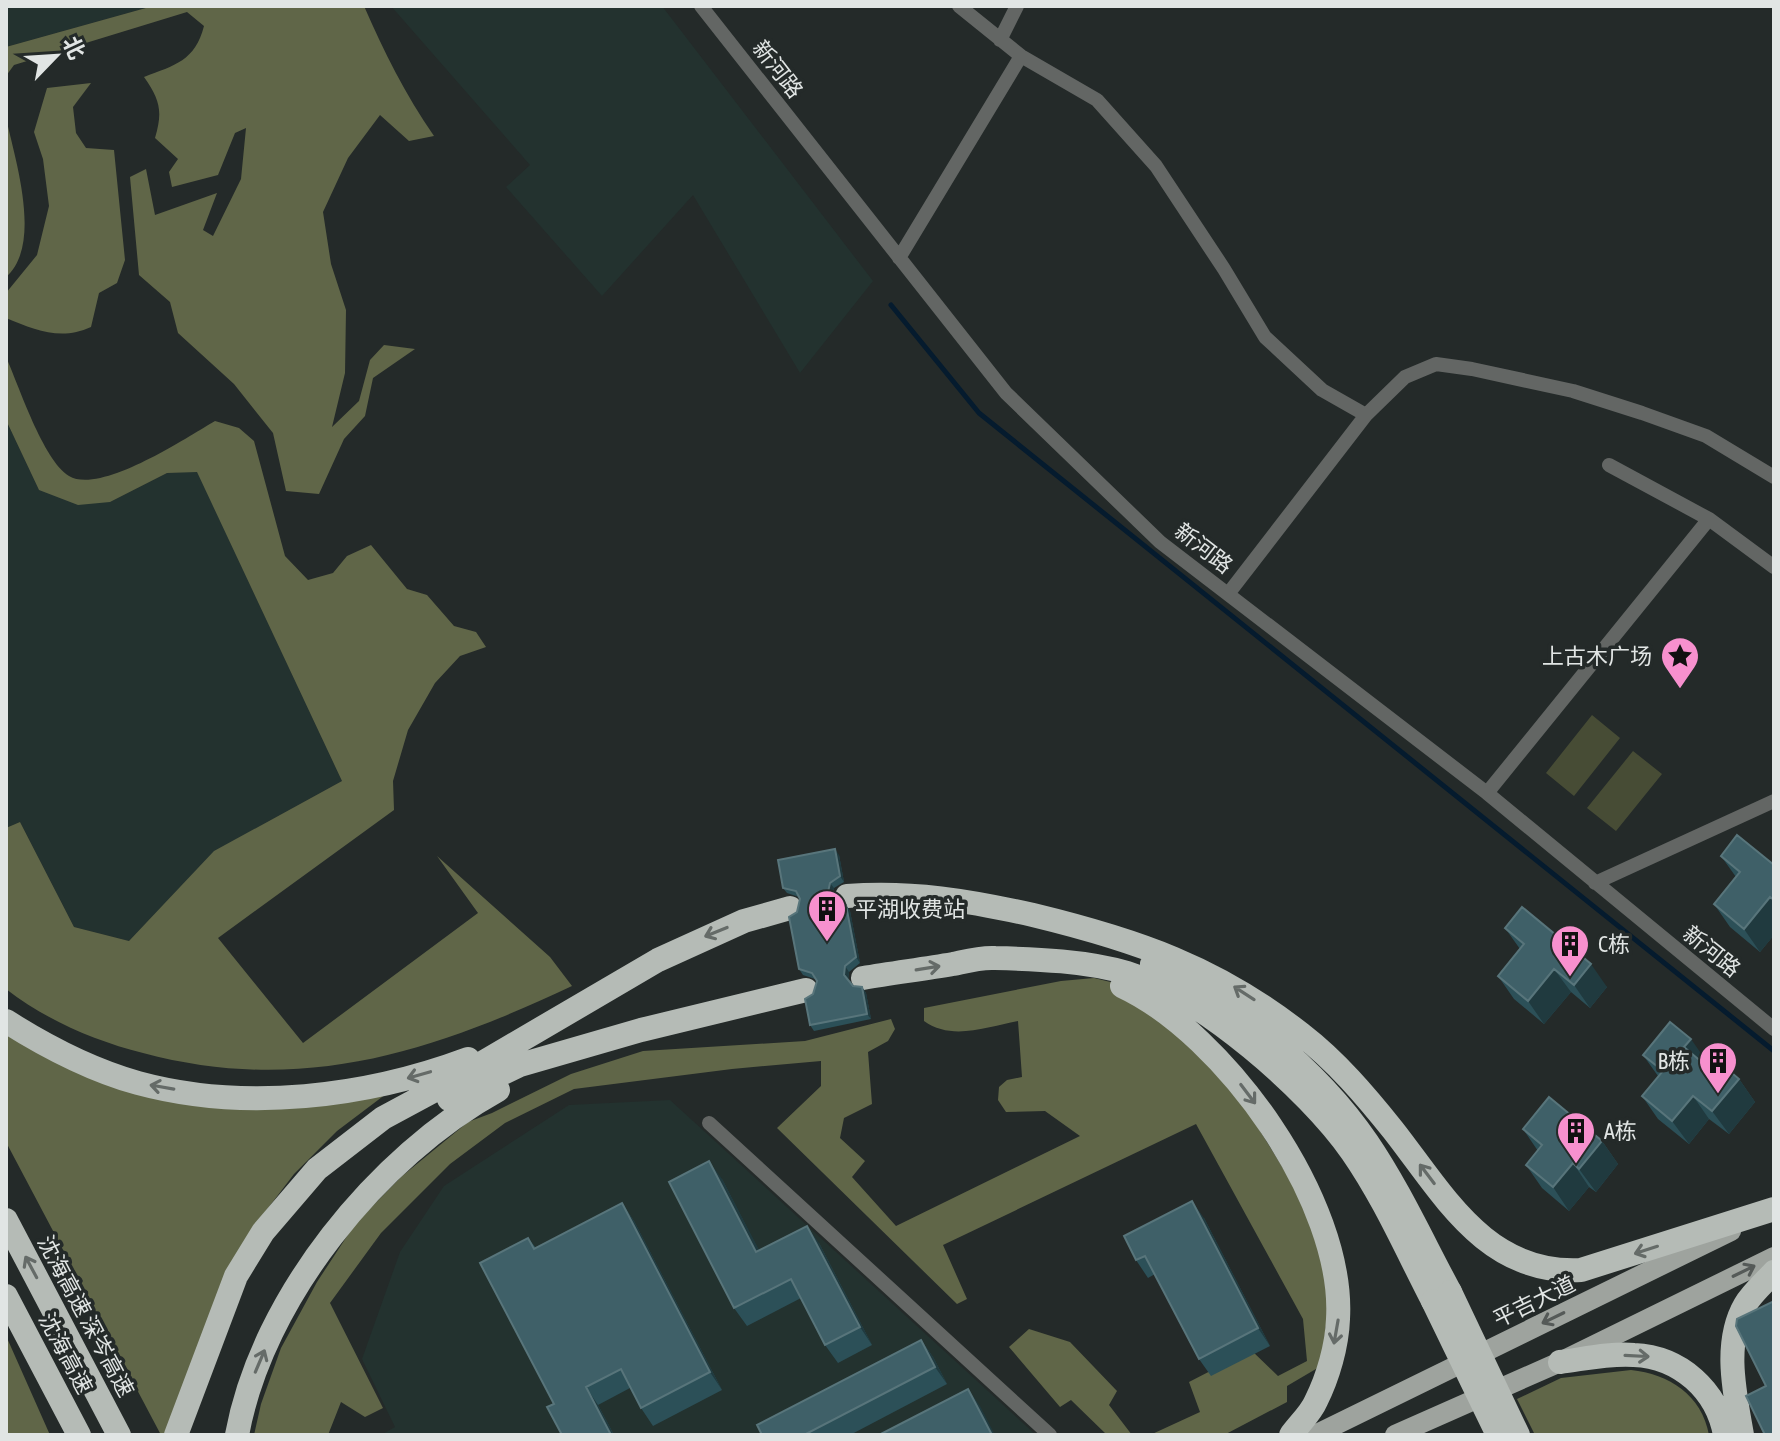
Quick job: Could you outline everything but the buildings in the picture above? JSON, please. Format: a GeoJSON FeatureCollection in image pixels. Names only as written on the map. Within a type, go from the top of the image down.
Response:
{"type":"FeatureCollection","features":[{"type":"Feature","properties":{"kind":"highway"},"geometry":{"type":"LineString","coordinates":[[847,896],[889,893],[983,904],[1075,925],[1149,947],[1198,967],[1245,994],[1304,1036],[1351,1079],[1463,1221],[1489,1243],[1535,1266],[1560,1271],[1581,1270],[1774,1209]]}},
{"type":"Feature","properties":{"kind":"highway"},"geometry":{"type":"LineString","coordinates":[[983,904],[1167,971],[1222,1003],[1292,1058],[1335,1102],[1366,1141],[1393,1183],[1498,1435]]}},
{"type":"Feature","properties":{"kind":"highway"},"geometry":{"type":"LineString","coordinates":[[193,1435],[202,1386],[236,1276],[263,1232],[317,1169],[383,1118],[658,960],[744,921],[790,908]]}},
{"type":"Feature","properties":{"kind":"highway"},"geometry":{"type":"LineString","coordinates":[[992,957],[1075,970],[1104,978],[1141,995],[1210,1050],[1244,1088],[1274,1129],[1296,1165],[1325,1238],[1336,1279],[1339,1319],[1331,1362],[1316,1404],[1291,1435]]}},
{"type":"Feature","properties":{"kind":"highway"},"geometry":{"type":"LineString","coordinates":[[863,978],[992,957],[1101,966],[1159,987],[1212,1019],[1280,1072],[1321,1114],[1351,1152],[1442,1296],[1518,1435]]}},
{"type":"Feature","properties":{"kind":"highway"},"geometry":{"type":"LineString","coordinates":[[6,1021],[38,1041],[88,1065],[139,1083],[238,1097],[320,1095],[412,1077],[454,1064],[488,1051],[617,985]]}},
{"type":"Feature","properties":{"kind":"highway"},"geometry":{"type":"LineString","coordinates":[[176,1435],[250,1283],[275,1240],[328,1180],[390,1130],[520,1065],[641,1030],[806,990]]}},
{"type":"Feature","properties":{"kind":"highway"},"geometry":{"type":"LineString","coordinates":[[237,1435],[260,1359],[308,1268],[332,1234],[400,1161],[489,1095],[514,1081],[641,1030]]}},
{"type":"Feature","properties":{"kind":"highway","name":"沈海高速 深岑高速"},"geometry":{"type":"LineString","coordinates":[[6,1220],[119,1435]]}},
{"type":"Feature","properties":{"kind":"highway"},"geometry":{"type":"LineString","coordinates":[[1742,1435],[1732,1368],[1734,1340],[1745,1305],[1774,1272]]}},
{"type":"Feature","properties":{"kind":"highway","name":"沈海高速"},"geometry":{"type":"LineString","coordinates":[[6,1296],[79,1435]]}},
{"type":"Feature","properties":{"kind":"highway"},"geometry":{"type":"LineString","coordinates":[[6,1304],[66,1435]]}},
{"type":"Feature","properties":{"kind":"highway"},"geometry":{"type":"LineString","coordinates":[[1560,1362],[1631,1354],[1651,1356],[1670,1363],[1688,1373],[1703,1387],[1715,1404],[1725,1435]]}},
{"type":"Feature","properties":{"kind":"main road","name":"平吉大道"},"geometry":{"type":"LineString","coordinates":[[1315,1435],[1774,1209]]}},
{"type":"Feature","properties":{"kind":"main road"},"geometry":{"type":"LineString","coordinates":[[1395,1435],[1560,1362],[1774,1257]]}},
{"type":"Feature","properties":{"kind":"street","name":"新河路"},"geometry":{"type":"LineString","coordinates":[[701,6],[1006,393],[1160,542],[1487,793],[1774,1029]]}},
{"type":"Feature","properties":{"kind":"street"},"geometry":{"type":"LineString","coordinates":[[959,6],[1021,56],[1097,100],[1156,166],[1265,337],[1322,390],[1366,415]]}},
{"type":"Feature","properties":{"kind":"street"},"geometry":{"type":"LineString","coordinates":[[1000,40],[1017,6]]}},
{"type":"Feature","properties":{"kind":"street"},"geometry":{"type":"LineString","coordinates":[[899,258],[1021,56]]}},
{"type":"Feature","properties":{"kind":"street"},"geometry":{"type":"LineString","coordinates":[[1228,594],[1366,415],[1405,377],[1436,364],[1573,391],[1642,413],[1706,436],[1774,477]]}},
{"type":"Feature","properties":{"kind":"street"},"geometry":{"type":"LineString","coordinates":[[1609,465],[1709,519],[1774,567]]}},
{"type":"Feature","properties":{"kind":"street"},"geometry":{"type":"LineString","coordinates":[[1487,793],[1709,519]]}},
{"type":"Feature","properties":{"kind":"street"},"geometry":{"type":"LineString","coordinates":[[1595,883],[1774,801]]}},
{"type":"Feature","properties":{"kind":"street"},"geometry":{"type":"LineString","coordinates":[[709,1123],[1050,1435]]}},
{"type":"Feature","properties":{"kind":"shaded area"},"geometry":{"type":"Polygon","coordinates":[[[6,6],[153,6],[6,47],[6,6]]]}},
{"type":"Feature","properties":{"kind":"shaded area"},"geometry":{"type":"Polygon","coordinates":[[[391,6],[662,6],[873,281],[800,373],[693,195],[602,296],[506,187],[530,165],[391,6]]]}},
{"type":"Feature","properties":{"kind":"shaded area"},"geometry":{"type":"Polygon","coordinates":[[[6,420],[39,490],[110,502],[167,473],[197,471],[342,781],[215,851],[129,941],[74,927],[20,822],[6,828],[6,420]]]}},
{"type":"Feature","properties":{"kind":"shaded area"},"geometry":{"type":"Polygon","coordinates":[[[670,1100],[1036,1435],[381,1435],[395,1427],[362,1359],[400,1252],[444,1186],[569,1105],[670,1100]]]}},
{"type":"Feature","properties":{"kind":"green space"},"geometry":{"type":"Polygon","coordinates":[[[153,6],[364,6],[396,72],[434,136],[409,141],[380,115],[348,158],[323,212],[331,264],[346,310],[345,373],[332,427],[359,401],[370,360],[384,345],[415,349],[373,378],[365,416],[344,439],[319,494],[286,491],[273,433],[234,384],[178,333],[170,302],[139,275],[130,177],[146,169],[155,215],[217,193],[203,230],[213,236],[241,179],[246,128],[235,133],[218,175],[172,187],[169,172],[178,159],[155,138],[158,106],[154,92],[144,77],[182,60],[195,47],[204,26],[187,12],[14,65],[6,76],[6,47],[153,6]]]}},
{"type":"Feature","properties":{"kind":"green space"},"geometry":{"type":"Polygon","coordinates":[[[91,83],[73,107],[76,133],[86,148],[114,150],[125,260],[117,283],[99,293],[91,327],[69,333],[48,332],[6,318],[6,293],[37,255],[49,206],[43,159],[34,132],[47,88],[91,83]]]}},
{"type":"Feature","properties":{"kind":"green space"},"geometry":{"type":"Polygon","coordinates":[[[6,118],[20,178],[25,223],[17,263],[6,277],[6,118]]]}},
{"type":"Feature","properties":{"kind":"green space"},"geometry":{"type":"Polygon","coordinates":[[[6,357],[41,439],[59,467],[69,476],[83,480],[121,471],[164,451],[215,421],[239,428],[254,441],[285,556],[308,580],[333,573],[347,556],[371,545],[407,589],[427,595],[454,626],[476,632],[486,647],[460,656],[435,683],[408,730],[393,781],[394,810],[218,938],[303,1043],[478,913],[437,856],[550,957],[572,986],[467,1031],[415,1048],[310,1068],[256,1070],[201,1065],[107,1042],[54,1020],[6,989],[6,828],[20,822],[74,927],[129,941],[214,851],[342,781],[197,472],[167,473],[110,502],[78,505],[39,490],[6,420],[6,357]]]}},
{"type":"Feature","properties":{"kind":"green space"},"geometry":{"type":"Polygon","coordinates":[[[1592,715],[1620,738],[1574,796],[1546,773],[1592,715]]]}},
{"type":"Feature","properties":{"kind":"green space"},"geometry":{"type":"Polygon","coordinates":[[[1633,751],[1662,774],[1616,831],[1587,808],[1633,751]]]}},
{"type":"Feature","properties":{"kind":"green space"},"geometry":{"type":"Polygon","coordinates":[[[1094,978],[1127,986],[1197,1029],[1335,1252],[1321,1366],[1287,1386],[1287,1402],[1224,1435],[1150,1435],[1200,1412],[1189,1382],[1251,1350],[1278,1376],[1307,1361],[1303,1319],[1196,1124],[943,1245],[967,1299],[957,1304],[777,1128],[821,1086],[821,1061],[574,1089],[505,1123],[450,1164],[381,1233],[330,1303],[383,1408],[365,1417],[341,1402],[328,1435],[254,1435],[261,1404],[281,1348],[317,1282],[355,1224],[401,1177],[468,1122],[571,1074],[643,1051],[805,1041],[891,1019],[895,1029],[888,1041],[868,1052],[872,1104],[844,1118],[840,1138],[865,1161],[852,1177],[896,1226],[1080,1136],[1045,1111],[1006,1112],[998,1100],[999,1087],[1007,1080],[1022,1077],[1018,1021],[970,1031],[946,1030],[924,1021],[924,1008],[1061,981],[1094,978]]]}},
{"type":"Feature","properties":{"kind":"green space"},"geometry":{"type":"Polygon","coordinates":[[[6,1031],[120,1086],[386,1094],[337,1131],[294,1174],[262,1216],[172,1435],[161,1435],[6,1142],[6,1031]]]}},
{"type":"Feature","properties":{"kind":"green space"},"geometry":{"type":"Polygon","coordinates":[[[1029,1329],[1070,1342],[1117,1391],[1109,1405],[1132,1435],[1107,1435],[1071,1400],[1060,1407],[1009,1347],[1029,1329]]]}},
{"type":"Feature","properties":{"kind":"green space"},"geometry":{"type":"Polygon","coordinates":[[[7,1338],[50,1435],[6,1435],[7,1338]]]}},
{"type":"Feature","properties":{"kind":"green space"},"geometry":{"type":"Polygon","coordinates":[[[1631,1370],[1658,1376],[1682,1389],[1699,1409],[1709,1435],[1535,1435],[1517,1399],[1561,1378],[1631,1370]]]}},
{"type":"Feature","properties":{"kind":"waterway"},"geometry":{"type":"LineString","coordinates":[[891,305],[979,413],[1774,1051]]}},
{"type":"Feature","properties":{"kind":"place","name":"上古木广场"},"geometry":{"type":"Point","coordinates":[1680,690]}},
{"type":"Feature","properties":{"kind":"place","name":"平湖收费站"},"geometry":{"type":"Point","coordinates":[827,943]}},
{"type":"Feature","properties":{"kind":"place","name":"C栋"},"geometry":{"type":"Point","coordinates":[1570,978]}},
{"type":"Feature","properties":{"kind":"place","name":"B栋"},"geometry":{"type":"Point","coordinates":[1718,1095]}},
{"type":"Feature","properties":{"kind":"place","name":"A栋"},"geometry":{"type":"Point","coordinates":[1576,1165]}}]}
